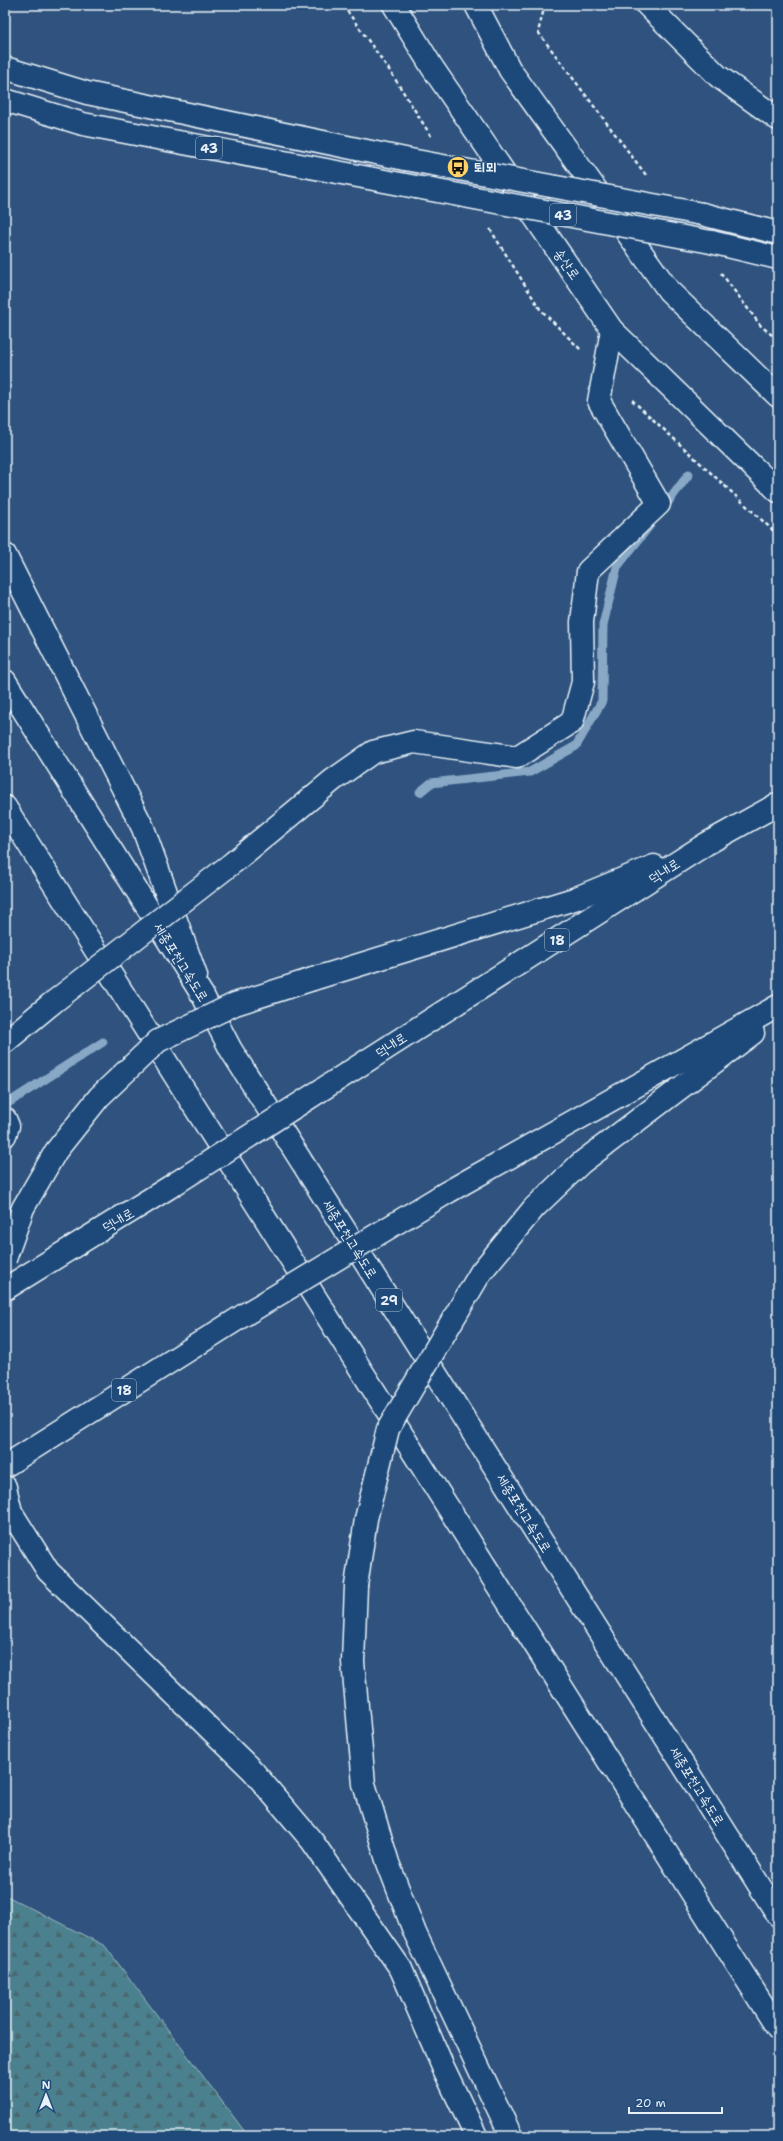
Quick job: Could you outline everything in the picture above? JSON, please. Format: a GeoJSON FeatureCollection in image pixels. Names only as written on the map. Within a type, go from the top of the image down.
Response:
{"type":"FeatureCollection","features":[{"type":"Feature","properties":{"kind":"main road","name":"송산로"},"geometry":{"type":"LineString","coordinates":[[394,5],[432,68],[612,330],[778,490]]}},
{"type":"Feature","properties":{"kind":"main road"},"geometry":{"type":"LineString","coordinates":[[476,5],[510,70],[669,291],[778,396]]}},
{"type":"Feature","properties":{"kind":"main road"},"geometry":{"type":"LineString","coordinates":[[647,5],[718,76],[778,118]]}},
{"type":"Feature","properties":{"kind":"main road"},"geometry":{"type":"LineString","coordinates":[[5,68],[87,93],[405,159],[702,214],[778,233]]}},
{"type":"Feature","properties":{"kind":"main road","name":"43"},"geometry":{"type":"LineString","coordinates":[[5,100],[83,124],[711,242],[778,258]]}},
{"type":"Feature","properties":{"kind":"main road"},"geometry":{"type":"LineString","coordinates":[[5,1042],[51,1004],[235,861],[333,780],[373,752],[414,742],[517,757],[572,722],[583,682],[582,622],[588,572],[659,504],[598,401],[612,330]]}},
{"type":"Feature","properties":{"kind":"main road"},"geometry":{"type":"LineString","coordinates":[[5,555],[143,828],[203,996]]}},
{"type":"Feature","properties":{"kind":"main road","name":"세종포천고속도로"},"geometry":{"type":"LineString","coordinates":[[5,681],[203,996],[231,1050],[778,1915]]}},
{"type":"Feature","properties":{"kind":"main road","name":"덕내로"},"geometry":{"type":"LineString","coordinates":[[5,1289],[173,1185],[706,844],[778,804]]}},
{"type":"Feature","properties":{"kind":"main road"},"geometry":{"type":"LineString","coordinates":[[5,807],[778,2029]]}},
{"type":"Feature","properties":{"kind":"main road"},"geometry":{"type":"LineString","coordinates":[[5,1259],[23,1208],[56,1151],[99,1097],[158,1041],[235,1004],[574,899],[706,844]]}},
{"type":"Feature","properties":{"kind":"main road","name":"18"},"geometry":{"type":"LineString","coordinates":[[5,1466],[244,1314],[446,1193],[778,1006]]}},
{"type":"Feature","properties":{"kind":"main road"},"geometry":{"type":"LineString","coordinates":[[511,2136],[415,1933],[388,1863],[364,1784],[353,1662],[356,1586],[366,1519],[388,1429],[481,1272],[534,1208],[581,1163],[778,1014]]}},
{"type":"Feature","properties":{"kind":"main road"},"geometry":{"type":"LineString","coordinates":[[5,1119],[8,1126],[5,1135]]}},
{"type":"Feature","properties":{"kind":"main road"},"geometry":{"type":"LineString","coordinates":[[5,1487],[11,1512],[48,1571],[253,1771],[312,1841],[401,1969],[443,2067],[476,2136]]}},
{"type":"Feature","properties":{"kind":"green space"},"geometry":{"type":"Polygon","coordinates":[[[5,1895],[105,1946],[248,2136],[5,2136],[5,1895]]]}},
{"type":"Feature","properties":{"kind":"waterway"},"geometry":{"type":"LineString","coordinates":[[662,510],[689,474]]}},
{"type":"Feature","properties":{"kind":"waterway"},"geometry":{"type":"LineString","coordinates":[[420,792],[431,783],[530,772],[576,746],[602,701],[603,625],[617,567],[650,525]]}},
{"type":"Feature","properties":{"kind":"waterway"},"geometry":{"type":"LineString","coordinates":[[5,1105],[103,1042]]}},
{"type":"Feature","properties":{"kind":"place","name":"퇴뫼"},"geometry":{"type":"Point","coordinates":[458,167]}}]}
